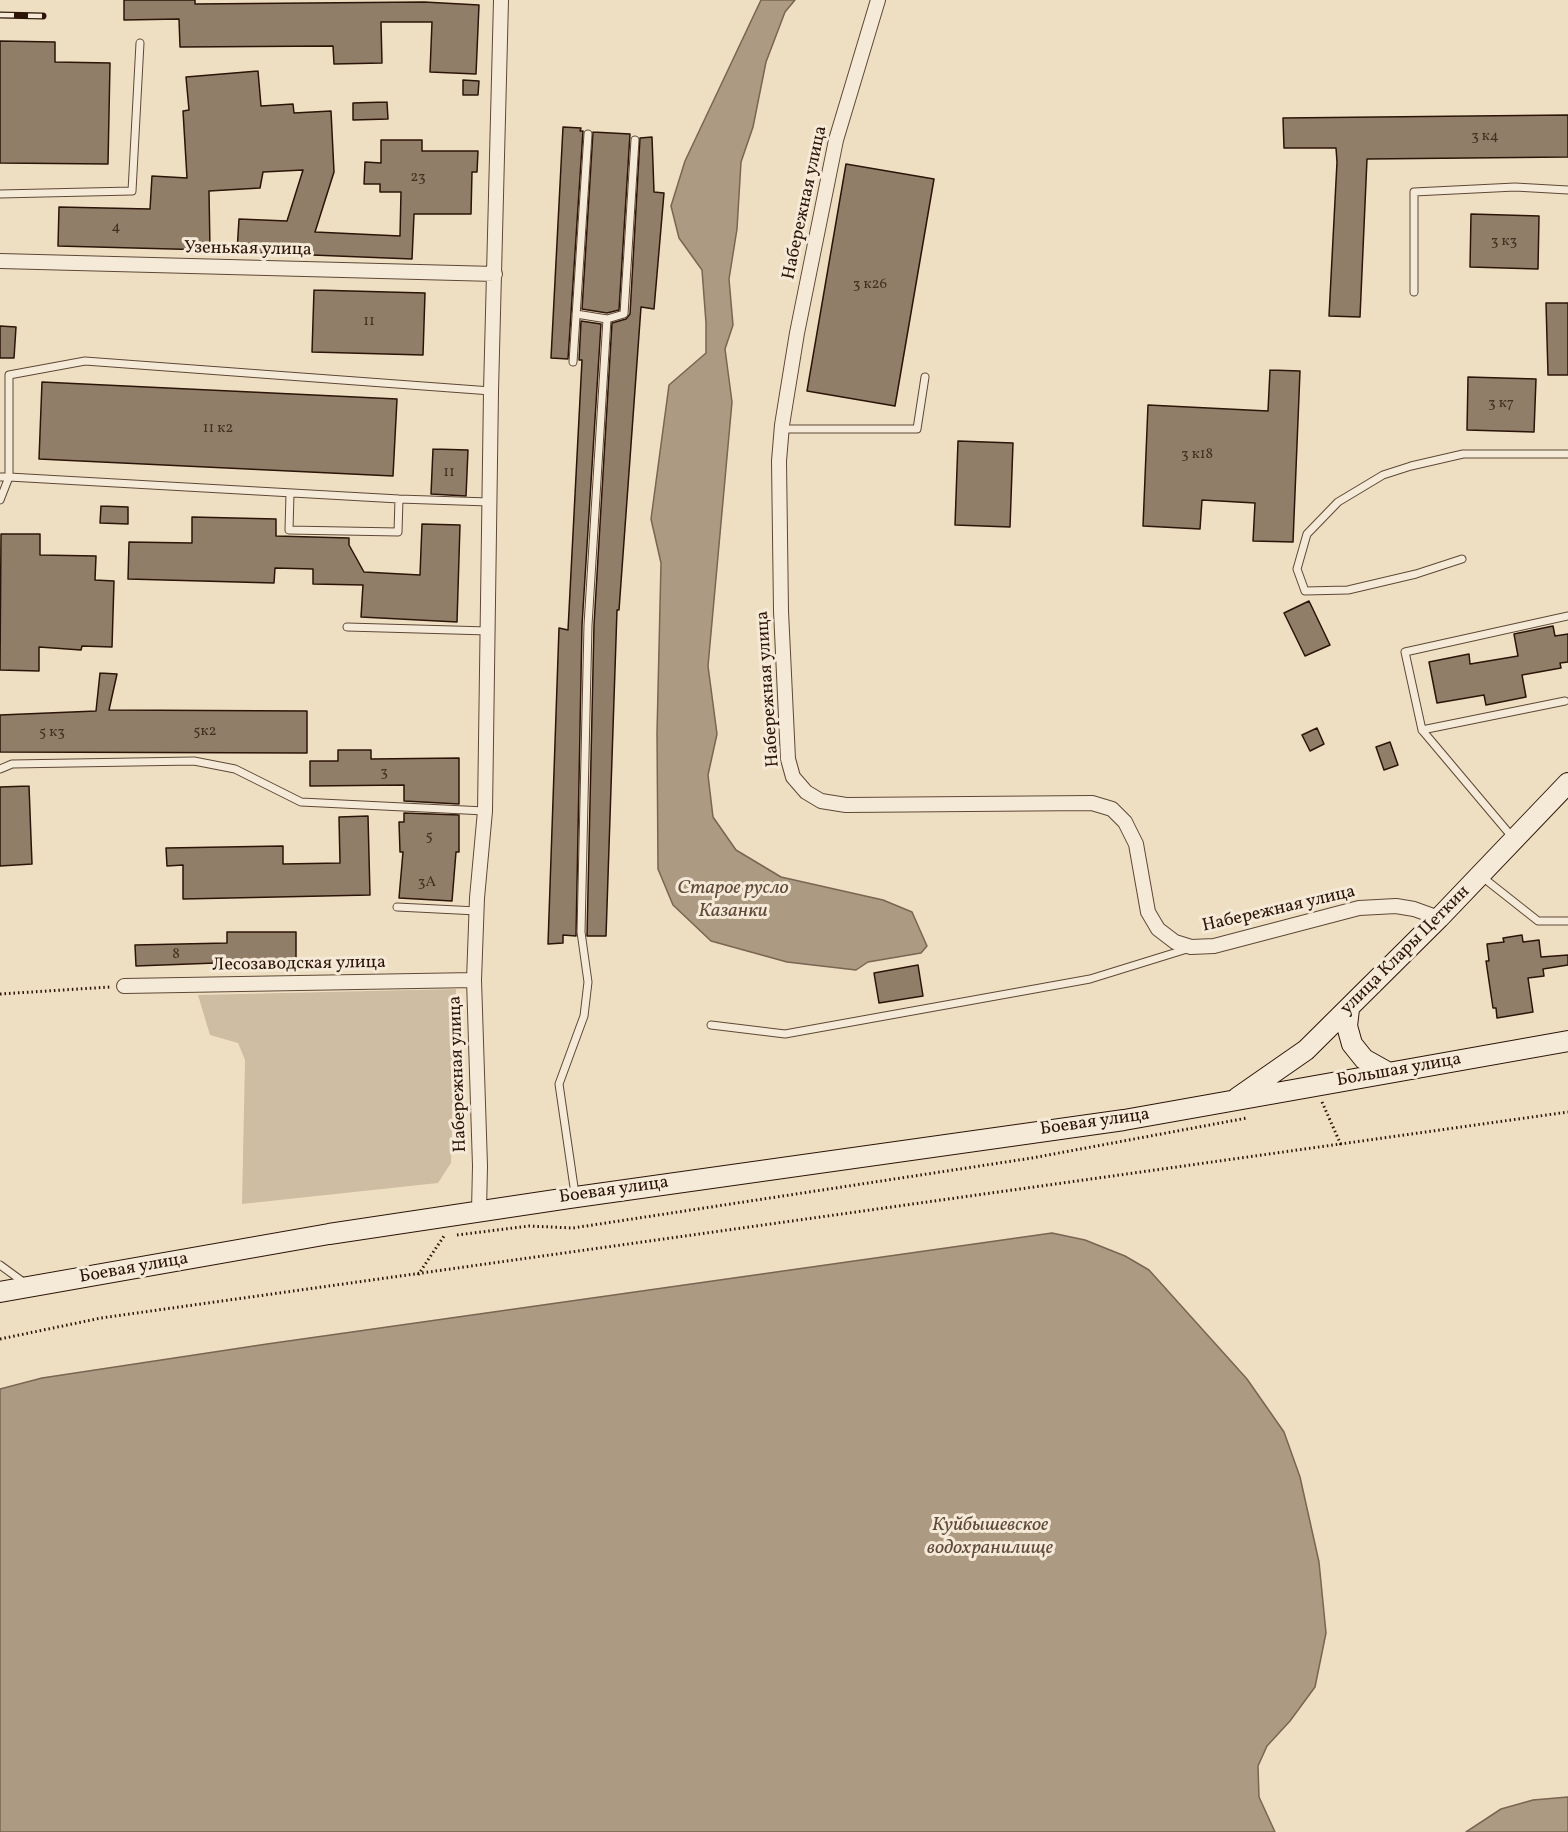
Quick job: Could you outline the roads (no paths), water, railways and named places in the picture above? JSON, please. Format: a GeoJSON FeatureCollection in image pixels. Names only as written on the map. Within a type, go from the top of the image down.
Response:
{"type":"FeatureCollection","features":[{"type":"Feature","properties":{"kind":"main road","name":"улица Клары Цеткин"},"geometry":{"type":"LineString","coordinates":[[1229,1103],[1306,1050],[1439,918],[1568,783]]}},
{"type":"Feature","properties":{"kind":"main road"},"geometry":{"type":"LineString","coordinates":[[1349,1009],[1347,1026],[1352,1044],[1364,1059],[1389,1073]]}},
{"type":"Feature","properties":{"kind":"main road","name":"Большая улица"},"geometry":{"type":"LineString","coordinates":[[1229,1103],[1568,1041]]}},
{"type":"Feature","properties":{"kind":"main road","name":"Боевая улица"},"geometry":{"type":"LineString","coordinates":[[0,1292],[329,1234],[1229,1103]]}},
{"type":"Feature","properties":{"kind":"street","name":"Набережная улица"},"geometry":{"type":"LineString","coordinates":[[479,1211],[480,1166],[474,980],[485,811],[491,391],[501,0]]}},
{"type":"Feature","properties":{"kind":"street","name":"Набережная улица"},"geometry":{"type":"LineString","coordinates":[[878,0],[836,140],[797,333],[782,429],[779,460],[781,611],[788,759],[793,777],[806,792],[821,801],[846,806],[1092,802],[1112,809],[1125,822],[1136,844],[1148,912],[1158,929],[1175,942],[1191,947],[1214,946],[1359,908],[1396,906],[1414,909],[1439,918]]}},
{"type":"Feature","properties":{"kind":"street","name":"Узенькая улица"},"geometry":{"type":"LineString","coordinates":[[0,261],[495,274]]}},
{"type":"Feature","properties":{"kind":"street","name":"Лесозаводская улица"},"geometry":{"type":"LineString","coordinates":[[124,986],[474,980]]}},
{"type":"Feature","properties":{"kind":"lane"},"geometry":{"type":"LineString","coordinates":[[0,194],[132,190],[140,43]]}},
{"type":"Feature","properties":{"kind":"lane"},"geometry":{"type":"LineString","coordinates":[[573,362],[588,134]]}},
{"type":"Feature","properties":{"kind":"lane"},"geometry":{"type":"LineString","coordinates":[[576,314],[607,319],[624,314],[635,140]]}},
{"type":"Feature","properties":{"kind":"lane"},"geometry":{"type":"LineString","coordinates":[[1414,292],[1413,192],[1515,187],[1568,190]]}},
{"type":"Feature","properties":{"kind":"lane"},"geometry":{"type":"LineString","coordinates":[[575,1197],[559,1084],[584,1016],[588,982],[581,932],[588,625],[607,319]]}},
{"type":"Feature","properties":{"kind":"lane"},"geometry":{"type":"LineString","coordinates":[[0,374],[9,375],[85,361],[491,391]]}},
{"type":"Feature","properties":{"kind":"lane"},"geometry":{"type":"LineString","coordinates":[[0,500],[9,477],[9,375]]}},
{"type":"Feature","properties":{"kind":"lane"},"geometry":{"type":"LineString","coordinates":[[782,429],[917,429],[925,377]]}},
{"type":"Feature","properties":{"kind":"lane"},"geometry":{"type":"LineString","coordinates":[[1462,559],[1416,574],[1348,591],[1305,591],[1297,569],[1307,534],[1338,502],[1383,475],[1463,454],[1568,454]]}},
{"type":"Feature","properties":{"kind":"lane"},"geometry":{"type":"LineString","coordinates":[[0,477],[399,500],[489,502]]}},
{"type":"Feature","properties":{"kind":"lane"},"geometry":{"type":"LineString","coordinates":[[290,493],[290,530],[398,532],[399,500]]}},
{"type":"Feature","properties":{"kind":"lane"},"geometry":{"type":"LineString","coordinates":[[1514,839],[1422,730],[1405,652],[1568,616]]}},
{"type":"Feature","properties":{"kind":"lane"},"geometry":{"type":"LineString","coordinates":[[346,627],[488,631]]}},
{"type":"Feature","properties":{"kind":"lane"},"geometry":{"type":"LineString","coordinates":[[1422,730],[1565,700]]}},
{"type":"Feature","properties":{"kind":"lane"},"geometry":{"type":"LineString","coordinates":[[0,770],[12,764],[194,761],[235,769],[301,802],[485,811]]}},
{"type":"Feature","properties":{"kind":"lane"},"geometry":{"type":"LineString","coordinates":[[1480,875],[1538,921],[1568,921]]}},
{"type":"Feature","properties":{"kind":"lane"},"geometry":{"type":"LineString","coordinates":[[397,907],[477,911]]}},
{"type":"Feature","properties":{"kind":"lane"},"geometry":{"type":"LineString","coordinates":[[711,1025],[785,1034],[1090,979],[1191,947]]}},
{"type":"Feature","properties":{"kind":"lane"},"geometry":{"type":"LineString","coordinates":[[0,1265],[31,1287]]}},
{"type":"Feature","properties":{"kind":"water","name":"Старое русло Казанки"},"geometry":{"type":"Polygon","coordinates":[[[761,0],[795,0],[785,12],[766,62],[753,127],[741,162],[737,229],[729,279],[733,325],[725,349],[732,402],[708,666],[717,734],[708,775],[713,817],[736,850],[781,877],[883,900],[912,912],[927,946],[921,953],[868,962],[856,970],[787,962],[711,941],[673,905],[658,869],[657,733],[661,563],[651,519],[669,385],[706,353],[702,270],[679,238],[671,206],[685,161],[761,0]]]}},
{"type":"Feature","properties":{"kind":"water","name":"Куйбышевское водохранилище"},"geometry":{"type":"Polygon","coordinates":[[[1052,1233],[1085,1240],[1125,1256],[1149,1270],[1247,1379],[1284,1432],[1300,1477],[1319,1562],[1326,1633],[1315,1687],[1290,1721],[1267,1746],[1258,1766],[1259,1797],[1275,1832],[0,1832],[0,1389],[42,1378],[267,1344],[1052,1233]]]}},
{"type":"Feature","properties":{"kind":"water"},"geometry":{"type":"Polygon","coordinates":[[[1568,1797],[1568,1832],[1466,1832],[1501,1809],[1533,1800],[1568,1797]]]}},
{"type":"Feature","properties":{"kind":"railway"},"geometry":{"type":"LineString","coordinates":[[0,15],[43,16]]}}]}
